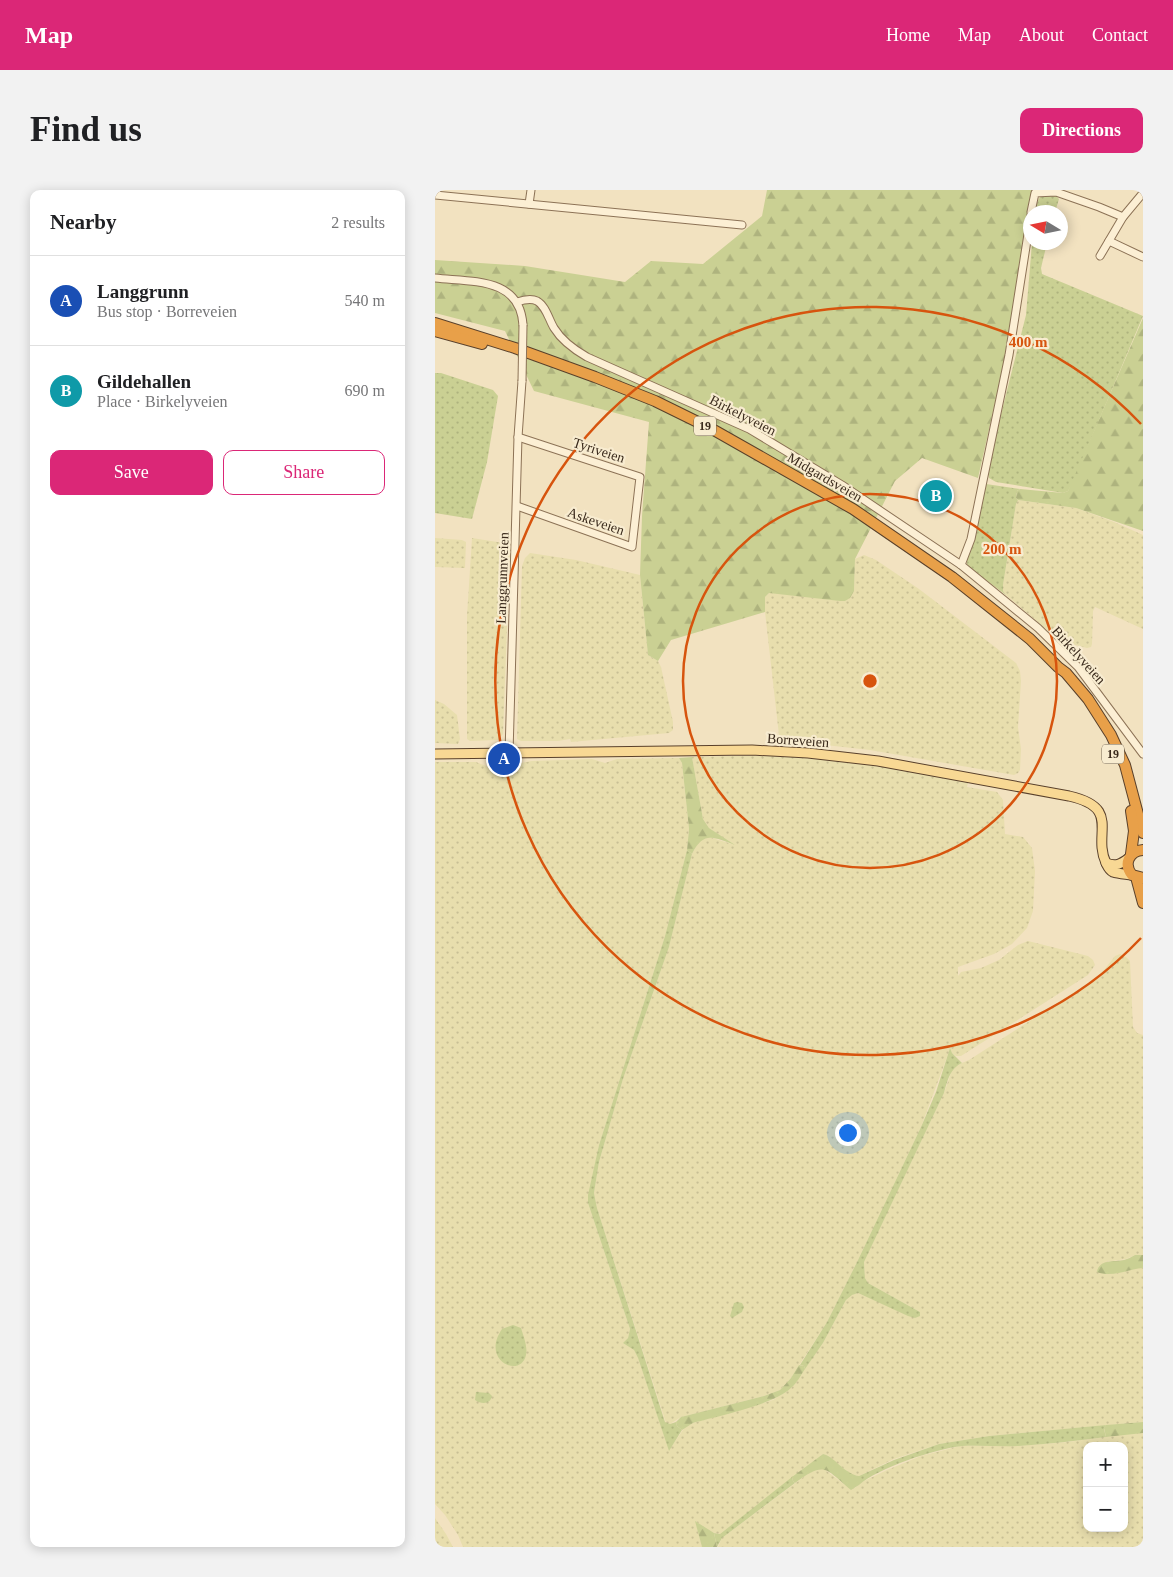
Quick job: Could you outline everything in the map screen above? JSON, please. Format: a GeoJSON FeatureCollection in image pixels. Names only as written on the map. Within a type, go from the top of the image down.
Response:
{"type":"FeatureCollection","features":[{"type":"Feature","properties":{"kind":"highway","name":"Midgardsveien"},"geometry":{"type":"LineString","coordinates":[[437,325],[515,348],[613,384],[697,422],[853,509],[913,549],[1006,618],[1058,667],[1067,673],[1088,699],[1111,735],[1130,781],[1143,833]]}},
{"type":"Feature","properties":{"kind":"highway","name":"Midgardsveien"},"geometry":{"type":"LineString","coordinates":[[1058,667],[1098,725],[1121,772],[1133,823],[1130,856]]}},
{"type":"Feature","properties":{"kind":"highway"},"geometry":{"type":"LineString","coordinates":[[1130,856],[1135,851],[1143,850]]}},
{"type":"Feature","properties":{"kind":"highway","name":"19"},"geometry":{"type":"LineString","coordinates":[[1130,856],[1128,868],[1137,877],[1143,904]]}},
{"type":"Feature","properties":{"kind":"main road","name":"Borreveien"},"geometry":{"type":"LineString","coordinates":[[435,754],[777,751],[860,759],[946,773],[1069,796],[1086,801],[1096,809],[1102,819],[1102,853],[1106,862]]}},
{"type":"Feature","properties":{"kind":"main road"},"geometry":{"type":"LineString","coordinates":[[1106,862],[1111,865],[1120,865],[1130,856]]}},
{"type":"Feature","properties":{"kind":"main road"},"geometry":{"type":"LineString","coordinates":[[1106,862],[1108,868],[1113,872],[1137,877]]}},
{"type":"Feature","properties":{"kind":"street"},"geometry":{"type":"LineString","coordinates":[[529,204],[531,190]]}},
{"type":"Feature","properties":{"kind":"street"},"geometry":{"type":"LineString","coordinates":[[1033,205],[1035,193],[1056,192],[1123,217]]}},
{"type":"Feature","properties":{"kind":"street"},"geometry":{"type":"LineString","coordinates":[[1100,256],[1123,217],[1143,193]]}},
{"type":"Feature","properties":{"kind":"street"},"geometry":{"type":"LineString","coordinates":[[435,195],[742,225]]}},
{"type":"Feature","properties":{"kind":"street"},"geometry":{"type":"LineString","coordinates":[[1109,242],[1143,257]]}},
{"type":"Feature","properties":{"kind":"street"},"geometry":{"type":"LineString","coordinates":[[961,565],[971,539],[1009,355],[1025,250]]}},
{"type":"Feature","properties":{"kind":"street"},"geometry":{"type":"LineString","coordinates":[[435,278],[498,286],[517,302]]}},
{"type":"Feature","properties":{"kind":"street","name":"Birkelyveien"},"geometry":{"type":"LineString","coordinates":[[517,302],[530,299],[536,300],[561,338],[571,348],[587,357],[749,429],[842,485],[961,565],[1038,628],[1078,668],[1143,754]]}},
{"type":"Feature","properties":{"kind":"street","name":"Langgrunnveien"},"geometry":{"type":"LineString","coordinates":[[509,753],[523,326],[517,302]]}},
{"type":"Feature","properties":{"kind":"street","name":"Tyriveien"},"geometry":{"type":"LineString","coordinates":[[518,437],[640,477],[637,510]]}},
{"type":"Feature","properties":{"kind":"street","name":"Askeveien"},"geometry":{"type":"LineString","coordinates":[[517,506],[633,547],[637,510]]}},
{"type":"Feature","properties":{"kind":"shaded area"},"geometry":{"type":"Polygon","coordinates":[[[1018,500],[1076,508],[1143,535],[1143,629],[1095,607],[1093,611],[1092,644],[1091,647],[1087,648],[1060,641],[1006,595],[1003,591],[1003,585],[1018,500]]]}},
{"type":"Feature","properties":{"kind":"shaded area"},"geometry":{"type":"Polygon","coordinates":[[[435,538],[466,542],[465,568],[435,567],[435,538]]]}},
{"type":"Feature","properties":{"kind":"shaded area"},"geometry":{"type":"Polygon","coordinates":[[[472,538],[510,544],[503,734],[498,740],[470,741],[467,739],[467,616],[472,538]]]}},
{"type":"Feature","properties":{"kind":"shaded area"},"geometry":{"type":"Polygon","coordinates":[[[530,553],[576,560],[640,575],[648,655],[658,661],[661,667],[673,730],[669,733],[571,742],[570,739],[558,741],[521,741],[517,739],[522,566],[525,558],[530,553]]]}},
{"type":"Feature","properties":{"kind":"shaded area"},"geometry":{"type":"Polygon","coordinates":[[[864,555],[876,560],[919,589],[1016,663],[1020,671],[1021,681],[1018,727],[1021,749],[1020,770],[1018,773],[1014,775],[870,750],[789,741],[779,735],[765,612],[765,597],[769,593],[774,593],[845,601],[854,591],[855,559],[864,555]]]}},
{"type":"Feature","properties":{"kind":"shaded area"},"geometry":{"type":"Polygon","coordinates":[[[435,700],[444,704],[457,715],[460,739],[458,744],[435,743],[435,700]]]}},
{"type":"Feature","properties":{"kind":"shaded area"},"geometry":{"type":"Polygon","coordinates":[[[775,755],[854,761],[968,782],[967,787],[997,792],[1003,800],[1005,834],[1023,837],[1032,848],[1035,871],[1033,911],[1027,928],[1012,944],[994,954],[958,967],[958,976],[961,972],[981,968],[999,960],[1018,945],[1028,941],[1088,956],[1095,965],[1088,975],[961,1056],[956,1056],[950,1049],[921,1127],[858,1260],[827,1322],[791,1378],[780,1390],[764,1396],[681,1417],[670,1424],[666,1423],[597,1208],[594,1193],[599,1162],[623,1079],[669,947],[692,854],[698,843],[704,838],[712,838],[732,844],[709,828],[703,819],[692,757],[775,755]]]}},
{"type":"Feature","properties":{"kind":"shaded area"},"geometry":{"type":"Polygon","coordinates":[[[679,758],[682,763],[689,829],[687,850],[665,936],[599,1145],[588,1203],[630,1329],[628,1338],[624,1343],[634,1350],[638,1358],[669,1450],[685,1427],[773,1400],[791,1388],[823,1343],[846,1300],[851,1295],[858,1293],[915,1318],[920,1312],[868,1283],[865,1278],[864,1261],[944,1093],[952,1070],[957,1065],[969,1060],[1093,980],[1115,956],[1120,954],[1130,961],[1133,1027],[1137,1033],[1143,1035],[1143,1255],[1105,1262],[1143,1268],[1143,1422],[989,1436],[939,1444],[894,1459],[859,1476],[852,1475],[832,1461],[829,1456],[823,1454],[720,1534],[710,1532],[696,1522],[702,1547],[463,1547],[458,1535],[445,1515],[435,1504],[435,762],[476,762],[491,768],[532,761],[592,759],[605,763],[617,759],[679,758]]]}},
{"type":"Feature","properties":{"kind":"shaded area"},"geometry":{"type":"Polygon","coordinates":[[[1143,1433],[1143,1547],[718,1547],[722,1538],[809,1473],[818,1469],[824,1469],[845,1485],[855,1488],[862,1482],[921,1456],[960,1446],[1017,1446],[1143,1433]]]}},
{"type":"Feature","properties":{"kind":"shaded area"},"geometry":{"type":"Polygon","coordinates":[[[435,1518],[446,1534],[453,1547],[435,1547],[435,1518]]]}},
{"type":"Feature","properties":{"kind":"green space"},"geometry":{"type":"Polygon","coordinates":[[[767,190],[1057,190],[1056,196],[1037,192],[1034,205],[1023,205],[1023,250],[1026,250],[1004,363],[978,478],[922,458],[895,481],[855,559],[854,591],[850,598],[840,601],[769,593],[765,597],[765,612],[671,640],[658,661],[648,655],[640,575],[649,422],[534,391],[505,331],[435,313],[435,260],[525,266],[625,282],[651,261],[703,264],[762,216],[767,190]]]}},
{"type":"Feature","properties":{"kind":"green space"},"geometry":{"type":"Polygon","coordinates":[[[1044,194],[1056,196],[1059,199],[1057,205],[1037,205],[1044,194]]]}},
{"type":"Feature","properties":{"kind":"green space"},"geometry":{"type":"Polygon","coordinates":[[[1031,250],[1045,250],[1041,268],[1042,274],[1143,316],[1072,484],[1068,491],[1063,493],[996,482],[989,478],[987,470],[1026,315],[1031,250]]]}},
{"type":"Feature","properties":{"kind":"green space"},"geometry":{"type":"Polygon","coordinates":[[[1143,318],[1143,531],[1076,508],[1018,500],[1016,498],[1017,491],[1020,489],[1063,493],[1068,491],[1143,318]]]}},
{"type":"Feature","properties":{"kind":"green space"},"geometry":{"type":"Polygon","coordinates":[[[435,373],[441,373],[493,390],[498,396],[487,462],[472,519],[435,513],[435,373]]]}},
{"type":"Feature","properties":{"kind":"green space"},"geometry":{"type":"Polygon","coordinates":[[[986,484],[1020,489],[1017,491],[1016,498],[1018,500],[1003,585],[1003,591],[1006,595],[967,564],[986,484]]]}},
{"type":"Feature","properties":{"kind":"green space"},"geometry":{"type":"Polygon","coordinates":[[[692,757],[703,819],[709,828],[735,845],[710,838],[701,841],[692,854],[687,850],[689,829],[682,763],[679,758],[692,757]]]}},
{"type":"Feature","properties":{"kind":"green space"},"geometry":{"type":"Polygon","coordinates":[[[687,850],[692,854],[669,947],[623,1079],[599,1162],[594,1193],[597,1208],[665,1422],[670,1424],[676,1422],[677,1426],[682,1430],[669,1451],[638,1358],[634,1350],[623,1343],[628,1338],[630,1329],[588,1203],[588,1195],[599,1145],[665,936],[687,850]]]}},
{"type":"Feature","properties":{"kind":"green space"},"geometry":{"type":"Polygon","coordinates":[[[950,1048],[952,1053],[962,1063],[955,1068],[946,1084],[944,1093],[864,1262],[865,1278],[868,1283],[920,1312],[920,1316],[915,1318],[908,1316],[858,1293],[852,1295],[846,1300],[823,1343],[805,1369],[804,1366],[800,1365],[827,1322],[921,1127],[936,1092],[950,1048]]]}},
{"type":"Feature","properties":{"kind":"green space"},"geometry":{"type":"Polygon","coordinates":[[[1135,1255],[1143,1255],[1143,1268],[1114,1274],[1097,1272],[1098,1268],[1104,1263],[1124,1260],[1135,1255]]]}},
{"type":"Feature","properties":{"kind":"green space"},"geometry":{"type":"Polygon","coordinates":[[[734,1303],[742,1303],[744,1307],[742,1312],[732,1318],[730,1316],[734,1303]]]}},
{"type":"Feature","properties":{"kind":"green space"},"geometry":{"type":"Polygon","coordinates":[[[513,1325],[521,1328],[525,1341],[526,1355],[523,1362],[517,1366],[510,1366],[504,1363],[499,1358],[496,1350],[497,1340],[502,1329],[513,1325]]]}},
{"type":"Feature","properties":{"kind":"green space"},"geometry":{"type":"Polygon","coordinates":[[[799,1365],[804,1366],[805,1369],[795,1384],[772,1400],[693,1423],[682,1430],[677,1426],[676,1422],[681,1417],[764,1396],[780,1390],[799,1365]]]}},
{"type":"Feature","properties":{"kind":"green space"},"geometry":{"type":"Polygon","coordinates":[[[476,1392],[489,1393],[492,1396],[491,1399],[485,1403],[475,1400],[476,1392]]]}},
{"type":"Feature","properties":{"kind":"green space"},"geometry":{"type":"Polygon","coordinates":[[[1143,1422],[1143,1433],[1106,1437],[1104,1428],[1106,1425],[1143,1422]]]}},
{"type":"Feature","properties":{"kind":"green space"},"geometry":{"type":"Polygon","coordinates":[[[1106,1425],[1104,1429],[1106,1437],[1019,1446],[962,1446],[937,1451],[907,1460],[879,1472],[859,1485],[859,1476],[894,1460],[939,1444],[989,1436],[1106,1425]]]}},
{"type":"Feature","properties":{"kind":"green space"},"geometry":{"type":"Polygon","coordinates":[[[823,1454],[827,1455],[848,1472],[859,1476],[859,1485],[851,1490],[825,1470],[813,1471],[795,1483],[793,1481],[792,1477],[823,1454]]]}},
{"type":"Feature","properties":{"kind":"green space"},"geometry":{"type":"Polygon","coordinates":[[[792,1477],[795,1483],[722,1538],[717,1547],[714,1533],[720,1534],[792,1477]]]}},
{"type":"Feature","properties":{"kind":"green space"},"geometry":{"type":"Polygon","coordinates":[[[695,1521],[714,1533],[717,1547],[702,1547],[695,1521]]]}},
{"type":"Feature","properties":{"kind":"place","name":"Gildehallen"},"geometry":{"type":"Point","coordinates":[936,496]}},
{"type":"Feature","properties":{"kind":"place","name":"Langgrunn"},"geometry":{"type":"Point","coordinates":[504,759]}}]}
